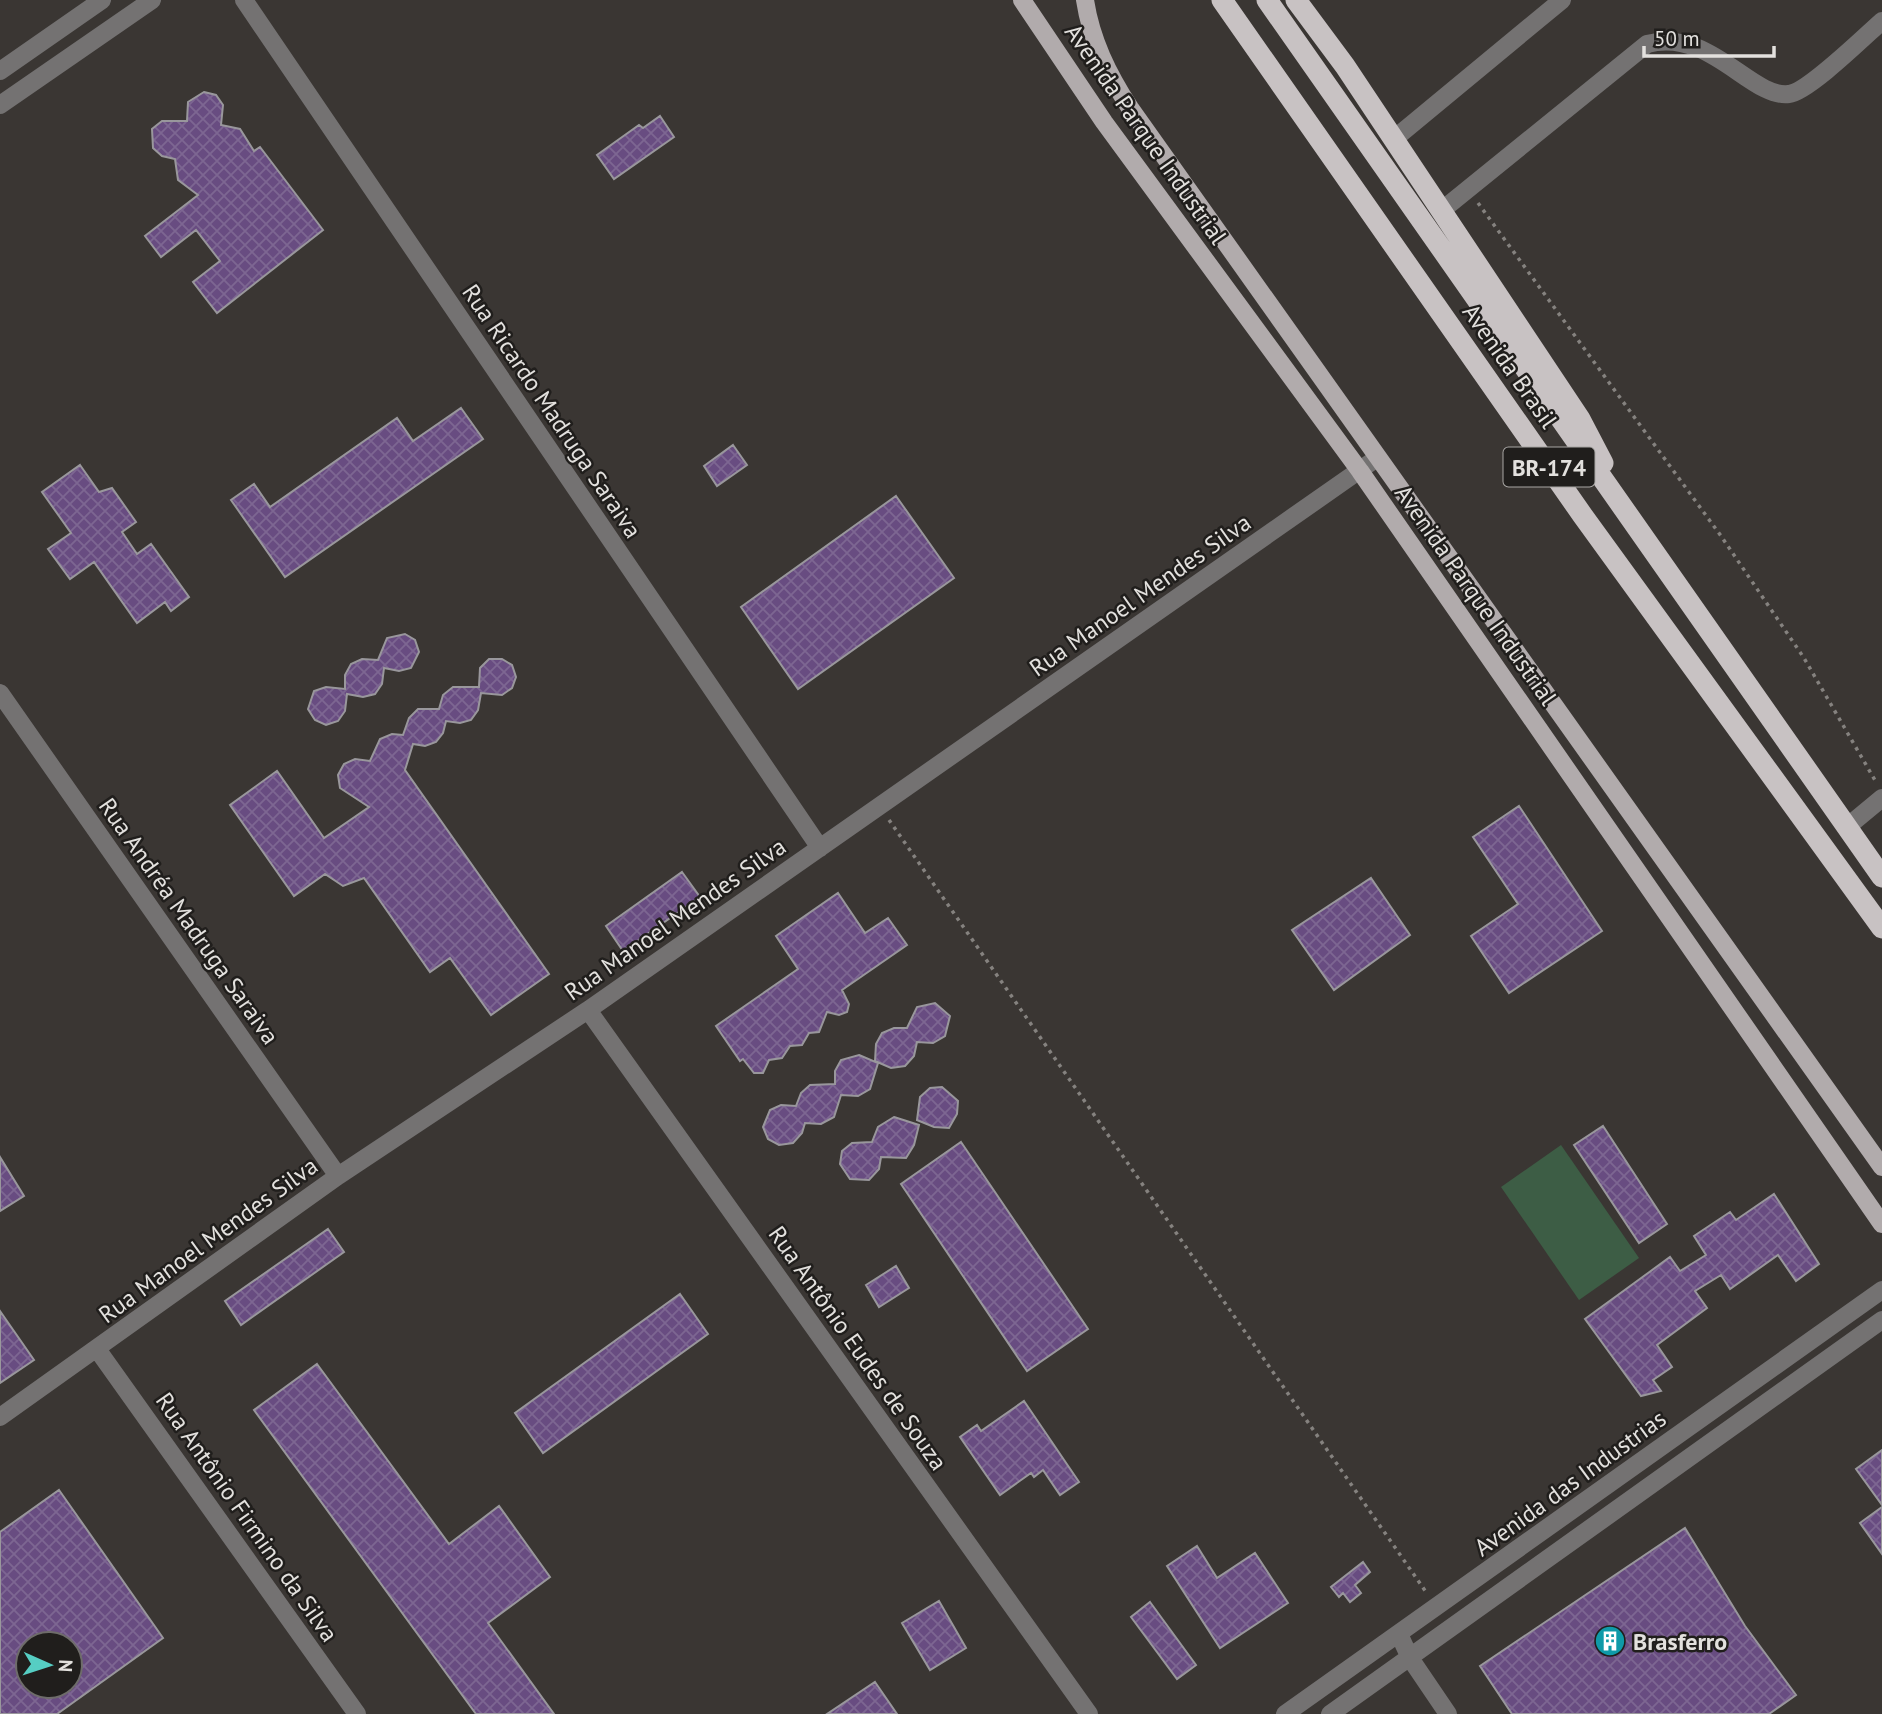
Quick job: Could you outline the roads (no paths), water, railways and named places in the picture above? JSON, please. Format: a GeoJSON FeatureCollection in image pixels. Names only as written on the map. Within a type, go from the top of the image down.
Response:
{"type":"FeatureCollection","features":[{"type":"Feature","properties":{"kind":"highway","name":"Avenida Brasil"},"geometry":{"type":"LineString","coordinates":[[1222,0],[1591,527],[1882,928]]}},
{"type":"Feature","properties":{"kind":"highway","name":"Avenida Brasil"},"geometry":{"type":"LineString","coordinates":[[1267,0],[1882,877]]}},
{"type":"Feature","properties":{"kind":"highway","name":"BR-174"},"geometry":{"type":"LineString","coordinates":[[1296,0],[1394,139],[1580,419],[1599,451],[1619,504]]}},
{"type":"Feature","properties":{"kind":"main road","name":"Avenida Parque Industrial"},"geometry":{"type":"LineString","coordinates":[[1022,0],[1148,182],[1360,471],[1882,1224]]}},
{"type":"Feature","properties":{"kind":"main road","name":"Avenida Parque Industrial"},"geometry":{"type":"LineString","coordinates":[[1085,0],[1088,18],[1106,69],[1171,165],[1882,1167]]}},
{"type":"Feature","properties":{"kind":"main road"},"geometry":{"type":"LineString","coordinates":[[1148,182],[1171,165]]}},
{"type":"Feature","properties":{"kind":"main road"},"geometry":{"type":"LineString","coordinates":[[1559,757],[1579,743]]}},
{"type":"Feature","properties":{"kind":"main road"},"geometry":{"type":"LineString","coordinates":[[1718,984],[1739,968]]}},
{"type":"Feature","properties":{"kind":"street"},"geometry":{"type":"LineString","coordinates":[[0,71],[102,0]]}},
{"type":"Feature","properties":{"kind":"street"},"geometry":{"type":"LineString","coordinates":[[0,104],[152,0]]}},
{"type":"Feature","properties":{"kind":"street","name":"Rua Ricardo Madruga Saraiva"},"geometry":{"type":"LineString","coordinates":[[244,0],[820,848]]}},
{"type":"Feature","properties":{"kind":"street"},"geometry":{"type":"LineString","coordinates":[[1394,139],[1562,0]]}},
{"type":"Feature","properties":{"kind":"street"},"geometry":{"type":"LineString","coordinates":[[1441,211],[1647,44],[1666,39],[1687,45],[1721,58],[1772,93],[1791,94],[1806,87],[1882,21]]}},
{"type":"Feature","properties":{"kind":"street","name":"Rua Manoel Mendes Silva"},"geometry":{"type":"LineString","coordinates":[[0,1417],[338,1176],[588,1010],[1377,458]]}},
{"type":"Feature","properties":{"kind":"street","name":"Rua Andréa Madruga Saraiva"},"geometry":{"type":"LineString","coordinates":[[0,693],[338,1176]]}},
{"type":"Feature","properties":{"kind":"street"},"geometry":{"type":"LineString","coordinates":[[1847,827],[1882,798]]}},
{"type":"Feature","properties":{"kind":"street","name":"Rua Antônio Eudes de Souza"},"geometry":{"type":"LineString","coordinates":[[588,1010],[1089,1714]]}},
{"type":"Feature","properties":{"kind":"street","name":"Avenida das Industrias"},"geometry":{"type":"LineString","coordinates":[[1285,1714],[1882,1290]]}},
{"type":"Feature","properties":{"kind":"street","name":"Avenida das Industrias"},"geometry":{"type":"LineString","coordinates":[[1330,1714],[1882,1320]]}},
{"type":"Feature","properties":{"kind":"street","name":"Rua Antônio Firmino da Silva"},"geometry":{"type":"LineString","coordinates":[[97,1349],[356,1714]]}},
{"type":"Feature","properties":{"kind":"street"},"geometry":{"type":"LineString","coordinates":[[1654,1453],[1665,1476]]}},
{"type":"Feature","properties":{"kind":"street"},"geometry":{"type":"LineString","coordinates":[[1399,1634],[1410,1658],[1448,1714]]}},
{"type":"Feature","properties":{"kind":"place","name":"Brasferro"},"geometry":{"type":"Point","coordinates":[1610,1641]}}]}
